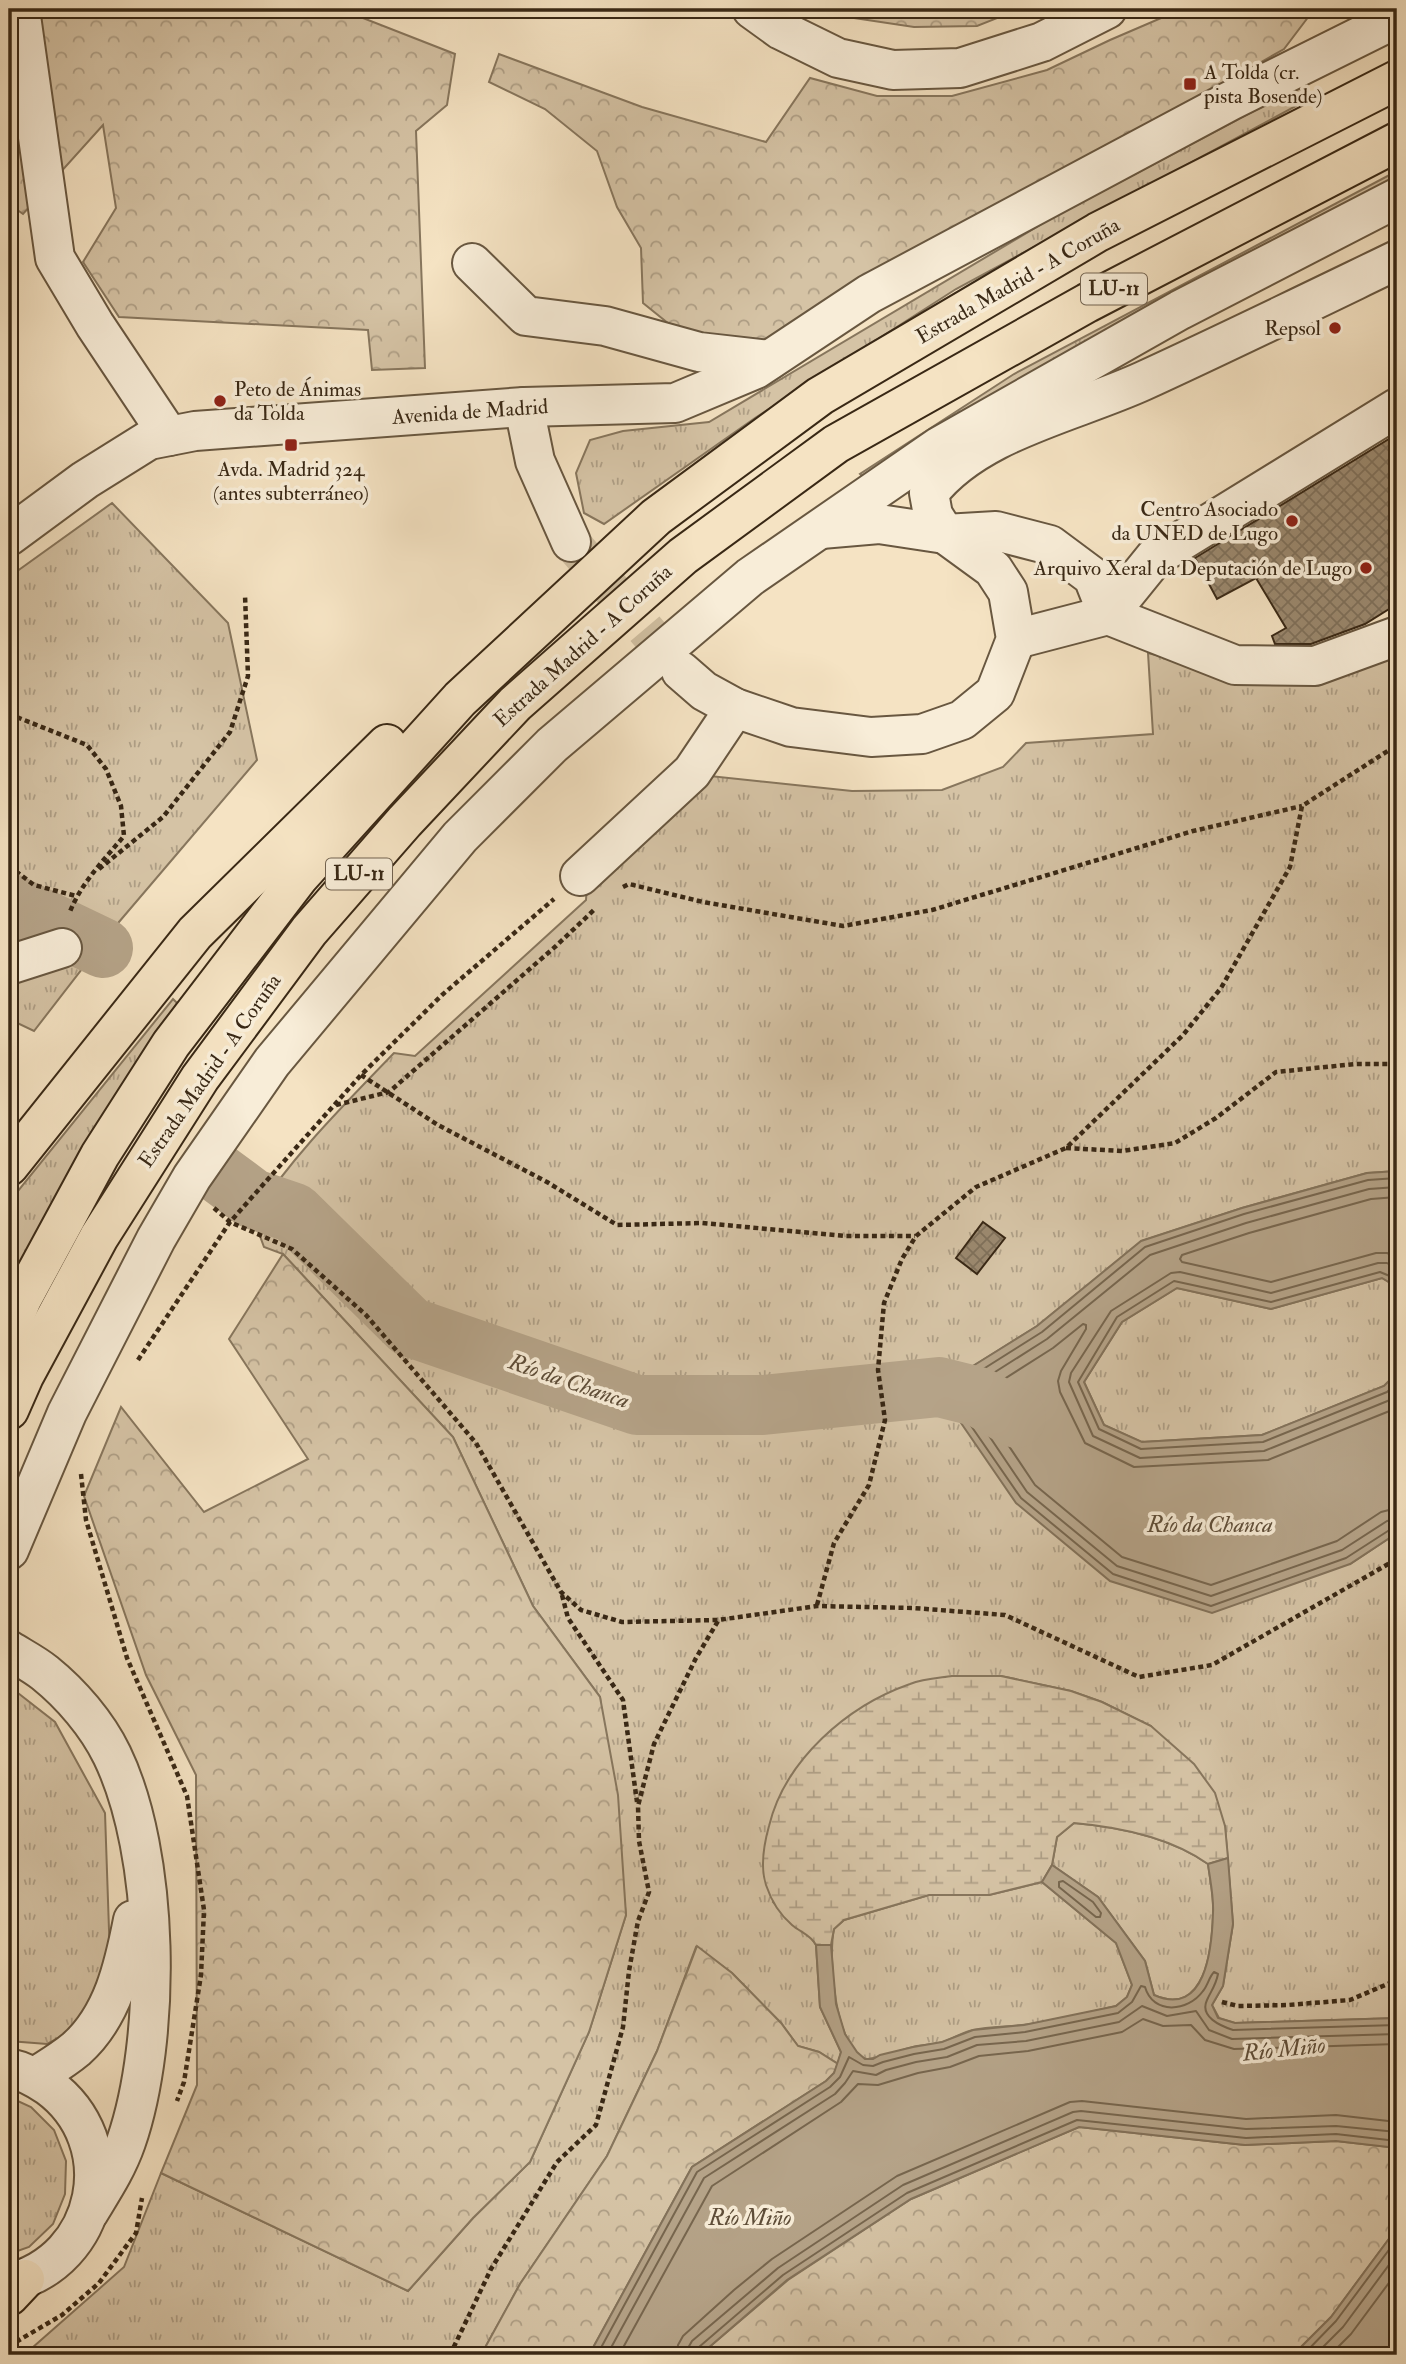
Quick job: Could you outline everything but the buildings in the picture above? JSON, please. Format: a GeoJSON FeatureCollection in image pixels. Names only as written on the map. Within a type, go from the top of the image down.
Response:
{"type":"FeatureCollection","features":[{"type":"Feature","properties":{"kind":"highway","name":"Estrada Madrid - A Coruña"},"geometry":{"type":"LineString","coordinates":[[9,1330],[22,1299],[100,1155],[171,1044],[299,877],[460,699],[656,517],[820,396],[1098,232],[1397,80]]}},
{"type":"Feature","properties":{"kind":"highway","name":"Estrada Madrid - A Coruña"},"geometry":{"type":"LineString","coordinates":[[9,1410],[24,1376],[99,1237],[200,1078],[309,931],[405,821],[515,704],[683,556],[836,444],[1087,303],[1397,142]]}},
{"type":"Feature","properties":{"kind":"highway"},"geometry":{"type":"LineString","coordinates":[[9,1166],[195,933],[483,649],[656,517]]}},
{"type":"Feature","properties":{"kind":"street"},"geometry":{"type":"LineString","coordinates":[[20,9],[55,258],[94,325],[169,436]]}},
{"type":"Feature","properties":{"kind":"street"},"geometry":{"type":"LineString","coordinates":[[752,9],[781,30],[838,58],[893,70],[960,68],[1042,42],[1107,9]]}},
{"type":"Feature","properties":{"kind":"street","name":"Avenida de Madrid"},"geometry":{"type":"LineString","coordinates":[[9,536],[85,480],[149,440],[169,436],[195,431],[524,407],[675,403],[756,369],[869,294],[1383,17]]}},
{"type":"Feature","properties":{"kind":"street"},"geometry":{"type":"LineString","coordinates":[[9,1550],[67,1413],[156,1239],[192,1177],[272,1062],[460,836],[552,745],[750,577],[819,530],[950,455],[1180,310],[1397,198]]}},
{"type":"Feature","properties":{"kind":"street"},"geometry":{"type":"LineString","coordinates":[[950,455],[1140,383],[1397,260]]}},
{"type":"Feature","properties":{"kind":"street"},"geometry":{"type":"LineString","coordinates":[[472,263],[526,316],[606,326],[699,352],[769,360]]}},
{"type":"Feature","properties":{"kind":"street"},"geometry":{"type":"LineString","coordinates":[[524,407],[535,461],[571,542]]}},
{"type":"Feature","properties":{"kind":"street"},"geometry":{"type":"LineString","coordinates":[[1016,639],[1108,615],[1155,558],[1397,408]]}},
{"type":"Feature","properties":{"kind":"street"},"geometry":{"type":"LineString","coordinates":[[681,671],[705,691],[735,708],[791,727],[871,737],[922,734],[962,720],[995,693],[1016,639],[1008,592],[993,569],[945,534],[933,515],[929,493],[942,477],[950,455]]}},
{"type":"Feature","properties":{"kind":"street"},"geometry":{"type":"LineString","coordinates":[[819,530],[879,524],[945,534],[996,531],[1050,545],[1093,577],[1108,615],[1235,665],[1315,666],[1397,636]]}},
{"type":"Feature","properties":{"kind":"street"},"geometry":{"type":"LineString","coordinates":[[588,892],[692,772],[735,708]]}},
{"type":"Feature","properties":{"kind":"street"},"geometry":{"type":"LineString","coordinates":[[9,965],[66,931]]}},
{"type":"Feature","properties":{"kind":"street"},"geometry":{"type":"LineString","coordinates":[[9,1650],[44,1672],[84,1712],[111,1754],[129,1801],[144,1872],[150,1923],[149,1996],[144,2063],[127,2140],[114,2171],[74,2241],[52,2263],[14,2286]]}},
{"type":"Feature","properties":{"kind":"street"},"geometry":{"type":"LineString","coordinates":[[22,2073],[77,2048],[103,2015],[121,1977],[144,1872]]}},
{"type":"Feature","properties":{"kind":"street"},"geometry":{"type":"LineString","coordinates":[[22,2073],[61,2096],[80,2121],[92,2150],[95,2181],[89,2212]]}},
{"type":"Feature","properties":{"kind":"path"},"geometry":{"type":"LineString","coordinates":[[90,876],[163,817],[230,732],[248,676],[245,595]]}},
{"type":"Feature","properties":{"kind":"path"},"geometry":{"type":"LineString","coordinates":[[9,713],[87,745],[106,768],[121,806],[124,836],[76,896],[66,931]]}},
{"type":"Feature","properties":{"kind":"path"},"geometry":{"type":"LineString","coordinates":[[615,890],[629,884],[703,902],[843,926],[932,910],[1194,831],[1302,806],[1397,745]]}},
{"type":"Feature","properties":{"kind":"path"},"geometry":{"type":"LineString","coordinates":[[817,1606],[834,1543],[869,1485],[885,1420],[878,1370],[884,1304],[902,1259],[916,1236],[976,1187],[1066,1148],[1183,1035],[1222,988],[1290,867],[1302,806]]}},
{"type":"Feature","properties":{"kind":"path"},"geometry":{"type":"LineString","coordinates":[[9,866],[34,885],[76,896]]}},
{"type":"Feature","properties":{"kind":"path"},"geometry":{"type":"LineString","coordinates":[[450,2355],[491,2269],[557,2162],[596,2124],[623,2027],[638,1921],[649,1892],[639,1841],[638,1806],[623,1700],[568,1618],[561,1592],[476,1443],[366,1315],[292,1249],[230,1222],[241,1213],[361,1075],[442,995],[588,892]]}},
{"type":"Feature","properties":{"kind":"path"},"geometry":{"type":"LineString","coordinates":[[335,1105],[389,1092],[547,954],[588,892]]}},
{"type":"Feature","properties":{"kind":"path"},"geometry":{"type":"LineString","coordinates":[[1066,1148],[1122,1151],[1175,1143],[1216,1118],[1276,1072],[1355,1064],[1397,1064]]}},
{"type":"Feature","properties":{"kind":"path"},"geometry":{"type":"LineString","coordinates":[[361,1075],[438,1125],[547,1182],[618,1225],[702,1223],[845,1236],[916,1236]]}},
{"type":"Feature","properties":{"kind":"path"},"geometry":{"type":"LineString","coordinates":[[561,1592],[581,1610],[622,1622],[718,1620],[817,1606],[913,1608],[1005,1615],[1139,1677],[1212,1665],[1397,1559]]}},
{"type":"Feature","properties":{"kind":"path"},"geometry":{"type":"LineString","coordinates":[[638,1806],[654,1744],[696,1658],[718,1620]]}},
{"type":"Feature","properties":{"kind":"path"},"geometry":{"type":"LineString","coordinates":[[1222,2002],[1238,2006],[1350,2000],[1397,1980]]}},
{"type":"Feature","properties":{"kind":"green space"},"geometry":{"type":"Polygon","coordinates":[[[9,9],[340,9],[455,54],[447,105],[416,131],[425,368],[372,370],[368,330],[119,317],[83,262],[116,208],[103,125],[23,214],[9,204],[9,9]]]}},
{"type":"Feature","properties":{"kind":"green space"},"geometry":{"type":"Polygon","coordinates":[[[794,9],[1020,9],[977,26],[914,27],[794,9]]]}},
{"type":"Feature","properties":{"kind":"green space"},"geometry":{"type":"Polygon","coordinates":[[[1182,9],[1290,9],[1309,16],[1284,49],[725,369],[643,303],[641,248],[617,207],[597,151],[545,109],[489,82],[499,54],[642,107],[766,142],[810,78],[877,96],[952,96],[1047,70],[1182,9]]]}},
{"type":"Feature","properties":{"kind":"green space"},"geometry":{"type":"Polygon","coordinates":[[[1299,87],[1309,99],[956,289],[755,418],[604,524],[584,513],[576,473],[590,440],[623,431],[709,422],[1050,219],[1299,87]]]}},
{"type":"Feature","properties":{"kind":"green space"},"geometry":{"type":"Polygon","coordinates":[[[1397,171],[1397,188],[865,479],[860,474],[1014,374],[1397,171]]]}},
{"type":"Feature","properties":{"kind":"green space"},"geometry":{"type":"Polygon","coordinates":[[[112,503],[228,623],[257,760],[113,929],[34,1031],[11,1020],[9,1007],[9,577],[112,503]]]}},
{"type":"Feature","properties":{"kind":"green space"},"geometry":{"type":"Polygon","coordinates":[[[1397,652],[1397,1171],[1367,1173],[1242,1208],[1142,1241],[1037,1326],[940,1387],[1350,1564],[1397,1533],[1397,2018],[1235,2023],[1219,2018],[1212,2005],[1223,1986],[1233,1924],[1225,1826],[1151,1726],[1102,1702],[1071,1691],[1001,1676],[952,1676],[773,1902],[793,1925],[810,1936],[816,1945],[820,2007],[841,2052],[838,2064],[819,2052],[798,2046],[781,2023],[732,1973],[696,1947],[657,2051],[607,2156],[520,2284],[481,2355],[24,2355],[124,2267],[161,2173],[408,2291],[473,2218],[530,2162],[589,2032],[626,1915],[600,1697],[533,1606],[453,1437],[283,1254],[264,1247],[253,1217],[284,1173],[394,1053],[415,1056],[586,900],[587,884],[710,776],[852,791],[942,790],[1003,767],[1026,743],[1153,734],[1148,653],[1241,677],[1397,652]]]}},
{"type":"Feature","properties":{"kind":"green space"},"geometry":{"type":"Polygon","coordinates":[[[173,999],[177,1003],[61,1188],[9,1296],[9,1202],[173,999]]]}},
{"type":"Feature","properties":{"kind":"green space"},"geometry":{"type":"Polygon","coordinates":[[[283,1254],[453,1437],[533,1606],[600,1697],[618,1795],[626,1915],[589,2032],[530,2162],[473,2218],[408,2291],[161,2173],[197,2085],[196,1775],[146,1675],[84,1496],[121,1407],[204,1512],[308,1459],[229,1339],[283,1254]]]}},
{"type":"Feature","properties":{"kind":"green space"},"geometry":{"type":"Polygon","coordinates":[[[1382,1278],[1397,1287],[1397,1373],[1384,1386],[1262,1435],[1141,1442],[1104,1425],[1084,1382],[1122,1322],[1177,1288],[1271,1309],[1382,1278]]]}},
{"type":"Feature","properties":{"kind":"green space"},"geometry":{"type":"Polygon","coordinates":[[[952,1676],[1001,1676],[1071,1691],[1102,1702],[1151,1726],[1194,1764],[1215,1793],[1225,1826],[1228,1858],[1208,1864],[1161,1840],[1109,1827],[1074,1823],[1057,1837],[1052,1865],[1042,1882],[989,1895],[929,1895],[844,1920],[834,1929],[831,1945],[816,1945],[783,1916],[766,1885],[763,1871],[764,1848],[777,1802],[804,1758],[842,1721],[864,1706],[910,1684],[952,1676]]]}},
{"type":"Feature","properties":{"kind":"green space"},"geometry":{"type":"Polygon","coordinates":[[[9,1686],[55,1722],[105,1813],[110,1959],[81,2026],[47,2044],[9,2041],[9,1686]]]}},
{"type":"Feature","properties":{"kind":"green space"},"geometry":{"type":"Polygon","coordinates":[[[1074,1823],[1109,1827],[1161,1840],[1208,1864],[1213,1907],[1211,1944],[1203,1976],[1185,1997],[1171,2000],[1154,1995],[1145,1961],[1098,1897],[1052,1865],[1057,1837],[1074,1823]]]}},
{"type":"Feature","properties":{"kind":"green space"},"geometry":{"type":"Polygon","coordinates":[[[1042,1882],[1116,1943],[1132,1985],[1127,1997],[1116,2006],[1034,2023],[973,2030],[943,2042],[869,2059],[855,2051],[840,2020],[836,2000],[832,1959],[834,1929],[844,1920],[929,1895],[989,1895],[1042,1882]]]}},
{"type":"Feature","properties":{"kind":"green space"},"geometry":{"type":"Polygon","coordinates":[[[697,1946],[732,1973],[781,2023],[798,2046],[819,2052],[838,2064],[834,2073],[826,2081],[692,2167],[589,2355],[481,2355],[520,2284],[607,2156],[657,2051],[697,1946]]]}},
{"type":"Feature","properties":{"kind":"green space"},"geometry":{"type":"Polygon","coordinates":[[[9,2097],[31,2107],[54,2130],[66,2161],[65,2194],[53,2224],[29,2247],[9,2254],[9,2097]]]}},
{"type":"Feature","properties":{"kind":"green space"},"geometry":{"type":"Polygon","coordinates":[[[1079,2127],[1245,2145],[1336,2141],[1397,2148],[1397,2228],[1331,2317],[1293,2355],[700,2355],[788,2280],[911,2199],[1079,2127]]]}},
{"type":"Feature","properties":{"kind":"water","name":"Río da Chanca"},"geometry":{"type":"Polygon","coordinates":[[[1397,1171],[1397,1287],[1382,1278],[1271,1309],[1177,1288],[1122,1322],[1084,1382],[1104,1425],[1142,1442],[1262,1435],[1384,1386],[1397,1373],[1397,1533],[1350,1564],[1212,1613],[1110,1581],[1016,1503],[939,1387],[1037,1326],[1141,1241],[1242,1208],[1367,1173],[1397,1171]]]}},
{"type":"Feature","properties":{"kind":"water","name":"Río Miño"},"geometry":{"type":"Polygon","coordinates":[[[1228,1858],[1233,1924],[1223,1986],[1212,2005],[1218,2018],[1235,2023],[1397,2018],[1397,2148],[1336,2141],[1245,2145],[1079,2127],[911,2199],[787,2280],[700,2355],[589,2355],[692,2167],[826,2081],[834,2073],[841,2052],[820,2007],[816,1945],[831,1945],[836,2004],[845,2034],[865,2059],[942,2042],[973,2030],[1024,2025],[1116,2006],[1127,1997],[1132,1985],[1116,1943],[1042,1882],[1052,1865],[1098,1897],[1145,1961],[1154,1995],[1171,2000],[1185,1997],[1203,1976],[1211,1944],[1213,1907],[1208,1864],[1228,1858]]]}},
{"type":"Feature","properties":{"kind":"water"},"geometry":{"type":"Polygon","coordinates":[[[1397,2228],[1397,2355],[1293,2355],[1331,2317],[1397,2228]]]}},
{"type":"Feature","properties":{"kind":"waterway","name":"Río da Chanca"},"geometry":{"type":"LineString","coordinates":[[9,903],[103,948]]}},
{"type":"Feature","properties":{"kind":"waterway","name":"Río da Chanca"},"geometry":{"type":"LineString","coordinates":[[218,1173],[253,1199],[294,1213],[410,1327],[637,1405],[763,1405],[939,1387],[979,1397],[1016,1418]]}},
{"type":"Feature","properties":{"kind":"tunnel"},"geometry":{"type":"LineString","coordinates":[[571,542],[681,671]]}},
{"type":"Feature","properties":{"kind":"place","name":"A Tolda (cr. pista Bosende)"},"geometry":{"type":"Point","coordinates":[1190,84]}},
{"type":"Feature","properties":{"kind":"place","name":"Repsol"},"geometry":{"type":"Point","coordinates":[1335,328]}},
{"type":"Feature","properties":{"kind":"place","name":"Peto de Ánimas da Tolda"},"geometry":{"type":"Point","coordinates":[220,401]}},
{"type":"Feature","properties":{"kind":"place","name":"Avda. Madrid 324 (antes subterráneo)"},"geometry":{"type":"Point","coordinates":[291,445]}},
{"type":"Feature","properties":{"kind":"place","name":"Centro Asociado da UNED de Lugo"},"geometry":{"type":"Point","coordinates":[1292,521]}},
{"type":"Feature","properties":{"kind":"place","name":"Arquivo Xeral da Deputación de Lugo"},"geometry":{"type":"Point","coordinates":[1366,568]}}]}
